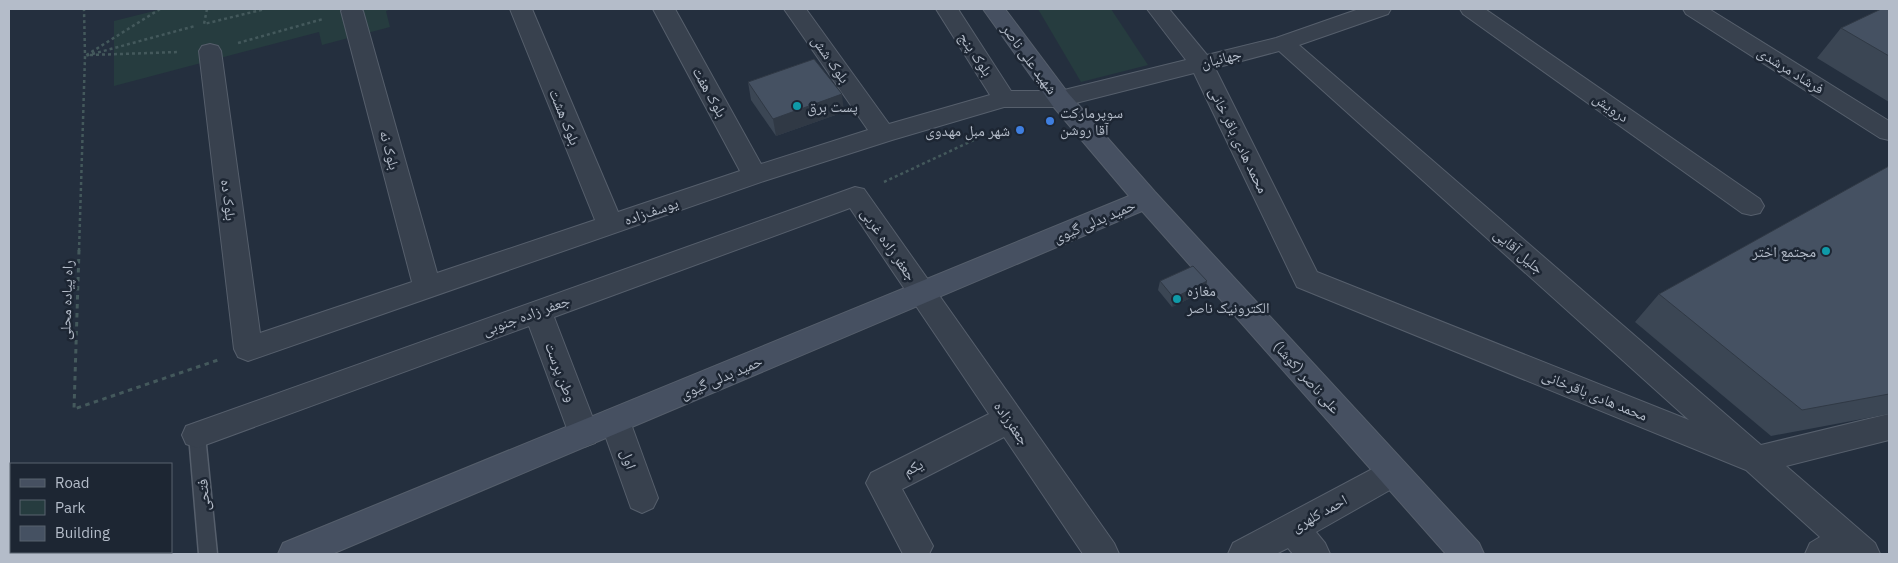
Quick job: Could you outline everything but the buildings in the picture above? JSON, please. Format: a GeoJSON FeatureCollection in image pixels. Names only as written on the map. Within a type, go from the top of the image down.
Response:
{"type":"FeatureCollection","features":[{"type":"Feature","properties":{"kind":"street","name":"بلوک هشت"},"geometry":{"type":"LineString","coordinates":[[521,9],[610,225]]}},
{"type":"Feature","properties":{"kind":"street","name":"بلوک هفت"},"geometry":{"type":"LineString","coordinates":[[664,9],[755,175]]}},
{"type":"Feature","properties":{"kind":"street","name":"بلوک شش"},"geometry":{"type":"LineString","coordinates":[[795,9],[883,134]]}},
{"type":"Feature","properties":{"kind":"street","name":"بلوک پنج"},"geometry":{"type":"LineString","coordinates":[[947,9],[1004,99]]}},
{"type":"Feature","properties":{"kind":"street","name":"شهید علی ناصر"},"geometry":{"type":"LineString","coordinates":[[994,9],[1060,99],[1146,199]]}},
{"type":"Feature","properties":{"kind":"street","name":"محمد هادی باقر خانی"},"geometry":{"type":"LineString","coordinates":[[1158,9],[1201,63],[1307,279]]}},
{"type":"Feature","properties":{"kind":"street","name":"درویش"},"geometry":{"type":"LineString","coordinates":[[1471,9],[1751,206]]}},
{"type":"Feature","properties":{"kind":"street","name":"فرشاد مرشدی"},"geometry":{"type":"LineString","coordinates":[[1694,9],[1889,132]]}},
{"type":"Feature","properties":{"kind":"street","name":"جهانیان"},"geometry":{"type":"LineString","coordinates":[[1060,99],[1283,43],[1372,10]]}},
{"type":"Feature","properties":{"kind":"street","name":"بلوک نه"},"geometry":{"type":"LineString","coordinates":[[352,11],[427,288]]}},
{"type":"Feature","properties":{"kind":"street","name":"جلیل آقایی"},"geometry":{"type":"LineString","coordinates":[[1283,43],[1756,460],[1843,549]]}},
{"type":"Feature","properties":{"kind":"street","name":"بلوک ده"},"geometry":{"type":"LineString","coordinates":[[210,51],[248,350]]}},
{"type":"Feature","properties":{"kind":"street","name":"یوسف‌زاده"},"geometry":{"type":"LineString","coordinates":[[248,350],[755,175],[883,134],[1004,99],[1060,99]]}},
{"type":"Feature","properties":{"kind":"street","name":"جعفر زاده غربی"},"geometry":{"type":"LineString","coordinates":[[856,196],[923,292]]}},
{"type":"Feature","properties":{"kind":"street","name":"جعفر زاده جنوبی"},"geometry":{"type":"LineString","coordinates":[[198,435],[856,196]]}},
{"type":"Feature","properties":{"kind":"street","name":"حمید بدلی گیوی"},"geometry":{"type":"LineString","coordinates":[[295,554],[1146,199]]}},
{"type":"Feature","properties":{"kind":"street","name":"علی ناصر (کوشا)"},"geometry":{"type":"LineString","coordinates":[[1146,199],[1467,554]]}},
{"type":"Feature","properties":{"kind":"street","name":"محمد هادی باقرخانی"},"geometry":{"type":"LineString","coordinates":[[1307,279],[1756,460]]}},
{"type":"Feature","properties":{"kind":"street","name":"جعفرزاده"},"geometry":{"type":"LineString","coordinates":[[923,292],[972,367],[1102,554]]}},
{"type":"Feature","properties":{"kind":"street","name":"وطن پرست"},"geometry":{"type":"LineString","coordinates":[[538,311],[584,434]]}},
{"type":"Feature","properties":{"kind":"street","name":"یکم"},"geometry":{"type":"LineString","coordinates":[[916,546],[882,483],[1009,419]]}},
{"type":"Feature","properties":{"kind":"street","name":"اول"},"geometry":{"type":"LineString","coordinates":[[615,421],[642,498]]}},
{"type":"Feature","properties":{"kind":"street"},"geometry":{"type":"LineString","coordinates":[[1756,460],[1889,427]]}},
{"type":"Feature","properties":{"kind":"street","name":"احمد کلهری"},"geometry":{"type":"LineString","coordinates":[[1245,554],[1393,472]]}},
{"type":"Feature","properties":{"kind":"street"},"geometry":{"type":"LineString","coordinates":[[1292,528],[1313,554]]}},
{"type":"Feature","properties":{"kind":"lane","name":"فتحی"},"geometry":{"type":"LineString","coordinates":[[198,435],[208,554]]}},
{"type":"Feature","properties":{"kind":"path","name":"راه پیاده محلی"},"geometry":{"type":"LineString","coordinates":[[84,9],[85,56],[74,409],[248,350]]}},
{"type":"Feature","properties":{"kind":"path"},"geometry":{"type":"LineString","coordinates":[[207,9],[204,24],[265,9]]}},
{"type":"Feature","properties":{"kind":"path"},"geometry":{"type":"LineString","coordinates":[[85,56],[210,51]]}},
{"type":"Feature","properties":{"kind":"path"},"geometry":{"type":"LineString","coordinates":[[856,196],[980,137]]}},
{"type":"Feature","properties":{"kind":"green space"},"geometry":{"type":"Polygon","coordinates":[[[162,9],[391,9],[386,11],[390,27],[322,45],[319,32],[114,86],[114,21],[162,9]]]}},
{"type":"Feature","properties":{"kind":"green space"},"geometry":{"type":"Polygon","coordinates":[[[1038,9],[1111,9],[1148,65],[1081,82],[1038,9]]]}},
{"type":"Feature","properties":{"kind":"place","name":"پست برق"},"geometry":{"type":"Point","coordinates":[797,106]}},
{"type":"Feature","properties":{"kind":"place","name":"سوپرمارکت آقا روشن"},"geometry":{"type":"Point","coordinates":[1050,121]}},
{"type":"Feature","properties":{"kind":"place","name":"شهر مبل مهدوی"},"geometry":{"type":"Point","coordinates":[1020,130]}},
{"type":"Feature","properties":{"kind":"place","name":"مجتمع اختر"},"geometry":{"type":"Point","coordinates":[1826,251]}},
{"type":"Feature","properties":{"kind":"place","name":"مغازه الکترونیک ناصر"},"geometry":{"type":"Point","coordinates":[1177,299]}}]}
